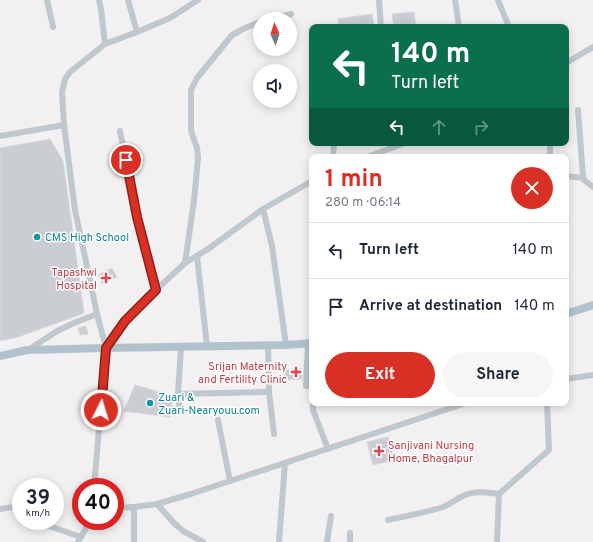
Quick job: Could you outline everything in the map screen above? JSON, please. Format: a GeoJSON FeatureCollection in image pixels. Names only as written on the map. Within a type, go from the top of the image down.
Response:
{"type":"FeatureCollection","features":[{"type":"Feature","properties":{"kind":"main road"},"geometry":{"type":"LineString","coordinates":[[569,313],[593,305]]}},
{"type":"Feature","properties":{"kind":"main road"},"geometry":{"type":"LineString","coordinates":[[0,356],[27,350],[286,345],[309,343]]}},
{"type":"Feature","properties":{"kind":"street"},"geometry":{"type":"LineString","coordinates":[[47,0],[53,27]]}},
{"type":"Feature","properties":{"kind":"street"},"geometry":{"type":"LineString","coordinates":[[99,0],[105,44]]}},
{"type":"Feature","properties":{"kind":"street"},"geometry":{"type":"LineString","coordinates":[[128,0],[137,32]]}},
{"type":"Feature","properties":{"kind":"street"},"geometry":{"type":"LineString","coordinates":[[95,478],[106,348],[97,314],[75,210],[64,125],[62,92],[65,79],[70,72],[105,44],[170,18],[198,0]]}},
{"type":"Feature","properties":{"kind":"street"},"geometry":{"type":"LineString","coordinates":[[379,0],[381,24]]}},
{"type":"Feature","properties":{"kind":"street"},"geometry":{"type":"LineString","coordinates":[[455,0],[459,24]]}},
{"type":"Feature","properties":{"kind":"street"},"geometry":{"type":"LineString","coordinates":[[498,0],[509,24]]}},
{"type":"Feature","properties":{"kind":"street"},"geometry":{"type":"LineString","coordinates":[[185,263],[194,201],[198,158],[192,131],[191,90],[197,78],[232,35],[253,25]]}},
{"type":"Feature","properties":{"kind":"street"},"geometry":{"type":"LineString","coordinates":[[569,61],[593,47]]}},
{"type":"Feature","properties":{"kind":"street"},"geometry":{"type":"LineString","coordinates":[[578,110],[583,178],[593,187]]}},
{"type":"Feature","properties":{"kind":"street"},"geometry":{"type":"LineString","coordinates":[[0,136],[64,125]]}},
{"type":"Feature","properties":{"kind":"street"},"geometry":{"type":"LineString","coordinates":[[120,131],[137,217],[156,290]]}},
{"type":"Feature","properties":{"kind":"street"},"geometry":{"type":"LineString","coordinates":[[375,154],[396,146]]}},
{"type":"Feature","properties":{"kind":"street"},"geometry":{"type":"LineString","coordinates":[[569,176],[583,178]]}},
{"type":"Feature","properties":{"kind":"street"},"geometry":{"type":"LineString","coordinates":[[106,348],[125,321],[185,263],[208,249],[263,209],[309,183]]}},
{"type":"Feature","properties":{"kind":"street"},"geometry":{"type":"LineString","coordinates":[[263,209],[272,246],[286,345]]}},
{"type":"Feature","properties":{"kind":"street"},"geometry":{"type":"LineString","coordinates":[[197,256],[206,346]]}},
{"type":"Feature","properties":{"kind":"street"},"geometry":{"type":"LineString","coordinates":[[27,350],[57,331],[97,314]]}},
{"type":"Feature","properties":{"kind":"street"},"geometry":{"type":"LineString","coordinates":[[268,345],[269,392],[274,434]]}},
{"type":"Feature","properties":{"kind":"street"},"geometry":{"type":"LineString","coordinates":[[180,412],[178,394],[181,347]]}},
{"type":"Feature","properties":{"kind":"street"},"geometry":{"type":"LineString","coordinates":[[309,354],[306,386],[309,386]]}},
{"type":"Feature","properties":{"kind":"street"},"geometry":{"type":"LineString","coordinates":[[569,379],[593,376]]}},
{"type":"Feature","properties":{"kind":"street"},"geometry":{"type":"LineString","coordinates":[[178,394],[269,392]]}},
{"type":"Feature","properties":{"kind":"street"},"geometry":{"type":"LineString","coordinates":[[313,406],[313,410],[328,449]]}},
{"type":"Feature","properties":{"kind":"street"},"geometry":{"type":"LineString","coordinates":[[124,508],[157,504],[191,494],[457,406]]}},
{"type":"Feature","properties":{"kind":"street"},"geometry":{"type":"LineString","coordinates":[[497,542],[499,494],[549,450],[547,406]]}},
{"type":"Feature","properties":{"kind":"street"},"geometry":{"type":"LineString","coordinates":[[218,420],[230,481]]}},
{"type":"Feature","properties":{"kind":"street"},"geometry":{"type":"LineString","coordinates":[[279,542],[285,463]]}},
{"type":"Feature","properties":{"kind":"street"},"geometry":{"type":"LineString","coordinates":[[388,520],[423,513],[449,505],[467,494],[476,492],[499,494]]}},
{"type":"Feature","properties":{"kind":"street"},"geometry":{"type":"LineString","coordinates":[[157,504],[174,524],[183,531],[203,542]]}},
{"type":"Feature","properties":{"kind":"street"},"geometry":{"type":"LineString","coordinates":[[0,509],[12,507]]}},
{"type":"Feature","properties":{"kind":"street"},"geometry":{"type":"LineString","coordinates":[[134,507],[134,542]]}},
{"type":"Feature","properties":{"kind":"street"},"geometry":{"type":"LineString","coordinates":[[327,542],[331,516]]}},
{"type":"Feature","properties":{"kind":"street"},"geometry":{"type":"LineString","coordinates":[[57,530],[79,540],[85,530]]}},
{"type":"Feature","properties":{"kind":"street"},"geometry":{"type":"LineString","coordinates":[[350,533],[350,542]]}},
{"type":"Feature","properties":{"kind":"building"},"geometry":{"type":"Polygon","coordinates":[[[414,12],[416,24],[394,24],[392,14],[414,12]]]}},
{"type":"Feature","properties":{"kind":"building"},"geometry":{"type":"Polygon","coordinates":[[[372,14],[374,24],[339,24],[338,19],[372,14]]]}},
{"type":"Feature","properties":{"kind":"building","name":"CMS High School"},"geometry":{"type":"Polygon","coordinates":[[[50,139],[63,161],[84,313],[18,337],[0,341],[0,148],[50,139]]]}},
{"type":"Feature","properties":{"kind":"building"},"geometry":{"type":"Polygon","coordinates":[[[112,268],[117,277],[102,284],[98,275],[112,268]]]}},
{"type":"Feature","properties":{"kind":"building"},"geometry":{"type":"Polygon","coordinates":[[[86,326],[88,334],[80,335],[78,328],[86,326]]]}},
{"type":"Feature","properties":{"kind":"building"},"geometry":{"type":"Polygon","coordinates":[[[302,369],[302,379],[285,380],[285,370],[302,369]]]}},
{"type":"Feature","properties":{"kind":"building","name":"Zuari & Zuari-Nearyouu.com"},"geometry":{"type":"Polygon","coordinates":[[[135,385],[173,396],[170,417],[124,411],[135,385]]]}},
{"type":"Feature","properties":{"kind":"building"},"geometry":{"type":"Polygon","coordinates":[[[388,437],[394,460],[373,465],[367,442],[388,437]]]}},
{"type":"Feature","properties":{"kind":"place","name":"CMS High School"},"geometry":{"type":"Point","coordinates":[37,237]}},
{"type":"Feature","properties":{"kind":"place","name":"Tapashwi Hospital"},"geometry":{"type":"Point","coordinates":[106,278]}},
{"type":"Feature","properties":{"kind":"place","name":"Srijan Maternity and Fertility Clinic"},"geometry":{"type":"Point","coordinates":[296,372]}},
{"type":"Feature","properties":{"kind":"place","name":"Zuari & Zuari-Nearyouu.com"},"geometry":{"type":"Point","coordinates":[150,403]}},
{"type":"Feature","properties":{"kind":"place","name":"Sanjivani Nursing Home, Bhagalpur"},"geometry":{"type":"Point","coordinates":[379,451]}},
{"type":"Feature","properties":{"kind":"route"},"geometry":{"type":"LineString","coordinates":[[101,410],[106,348],[125,321],[156,290],[137,217],[126,160]]}}]}
